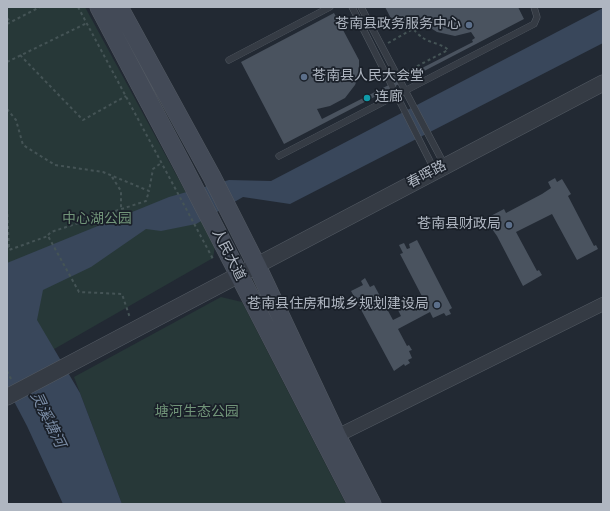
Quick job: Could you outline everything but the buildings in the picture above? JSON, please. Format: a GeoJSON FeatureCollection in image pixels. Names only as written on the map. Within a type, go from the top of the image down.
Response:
{"type":"FeatureCollection","features":[{"type":"Feature","properties":{"kind":"main road","name":"人民大道"},"geometry":{"type":"LineString","coordinates":[[99,7],[249,270],[372,504]]}},
{"type":"Feature","properties":{"kind":"main road","name":"人民大道"},"geometry":{"type":"LineString","coordinates":[[119,7],[212,177],[249,270],[357,504]]}},
{"type":"Feature","properties":{"kind":"street","name":"春晖路"},"geometry":{"type":"LineString","coordinates":[[12,394],[603,83]]}},
{"type":"Feature","properties":{"kind":"street"},"geometry":{"type":"LineString","coordinates":[[337,436],[603,304]]}},
{"type":"Feature","properties":{"kind":"lane"},"geometry":{"type":"LineString","coordinates":[[229,60],[330,7]]}},
{"type":"Feature","properties":{"kind":"lane"},"geometry":{"type":"LineString","coordinates":[[352,7],[397,95],[440,168]]}},
{"type":"Feature","properties":{"kind":"lane"},"geometry":{"type":"LineString","coordinates":[[361,7],[405,91],[440,168]]}},
{"type":"Feature","properties":{"kind":"lane"},"geometry":{"type":"LineString","coordinates":[[279,156],[534,24],[537,17],[534,7]]}},
{"type":"Feature","properties":{"kind":"path"},"geometry":{"type":"LineString","coordinates":[[7,24],[40,7]]}},
{"type":"Feature","properties":{"kind":"path"},"geometry":{"type":"LineString","coordinates":[[78,7],[213,258]]}},
{"type":"Feature","properties":{"kind":"path"},"geometry":{"type":"LineString","coordinates":[[7,18],[11,22]]}},
{"type":"Feature","properties":{"kind":"path"},"geometry":{"type":"LineString","coordinates":[[7,62],[87,23]]}},
{"type":"Feature","properties":{"kind":"path"},"geometry":{"type":"LineString","coordinates":[[381,46],[413,29],[424,39],[445,47],[448,50],[397,76]]}},
{"type":"Feature","properties":{"kind":"path"},"geometry":{"type":"LineString","coordinates":[[20,55],[84,120],[126,96]]}},
{"type":"Feature","properties":{"kind":"path"},"geometry":{"type":"LineString","coordinates":[[7,109],[16,120],[23,145],[55,165],[103,172],[149,191]]}},
{"type":"Feature","properties":{"kind":"path"},"geometry":{"type":"LineString","coordinates":[[9,250],[48,236],[51,232],[146,201],[153,169],[162,162]]}},
{"type":"Feature","properties":{"kind":"path"},"geometry":{"type":"LineString","coordinates":[[111,176],[121,191],[121,209]]}},
{"type":"Feature","properties":{"kind":"path"},"geometry":{"type":"LineString","coordinates":[[7,208],[9,250]]}},
{"type":"Feature","properties":{"kind":"path"},"geometry":{"type":"LineString","coordinates":[[48,236],[79,292],[122,294],[134,330]]}},
{"type":"Feature","properties":{"kind":"path"},"geometry":{"type":"LineString","coordinates":[[7,245],[9,250]]}},
{"type":"Feature","properties":{"kind":"green space","name":"中心湖公园"},"geometry":{"type":"Polygon","coordinates":[[[7,7],[85,7],[215,246],[213,258],[56,348],[7,372],[7,7]]]}},
{"type":"Feature","properties":{"kind":"green space","name":"塘河生态公园"},"geometry":{"type":"Polygon","coordinates":[[[221,297],[242,302],[346,504],[122,504],[74,377],[221,297]]]}},
{"type":"Feature","properties":{"kind":"water","name":"灵溪塘河"},"geometry":{"type":"Polygon","coordinates":[[[603,8],[603,43],[290,204],[243,197],[196,224],[161,231],[146,229],[91,267],[43,290],[37,320],[80,393],[122,504],[63,504],[27,426],[7,388],[7,263],[169,197],[229,180],[271,181],[603,8]]]}},
{"type":"Feature","properties":{"kind":"place","name":"苍南县政务服务中心"},"geometry":{"type":"Point","coordinates":[469,25]}},
{"type":"Feature","properties":{"kind":"place","name":"苍南县人民大会堂"},"geometry":{"type":"Point","coordinates":[304,77]}},
{"type":"Feature","properties":{"kind":"place","name":"连廊"},"geometry":{"type":"Point","coordinates":[367,98]}},
{"type":"Feature","properties":{"kind":"place","name":"苍南县财政局"},"geometry":{"type":"Point","coordinates":[509,225]}},
{"type":"Feature","properties":{"kind":"place","name":"苍南县住房和城乡规划建设局"},"geometry":{"type":"Point","coordinates":[437,305]}}]}
